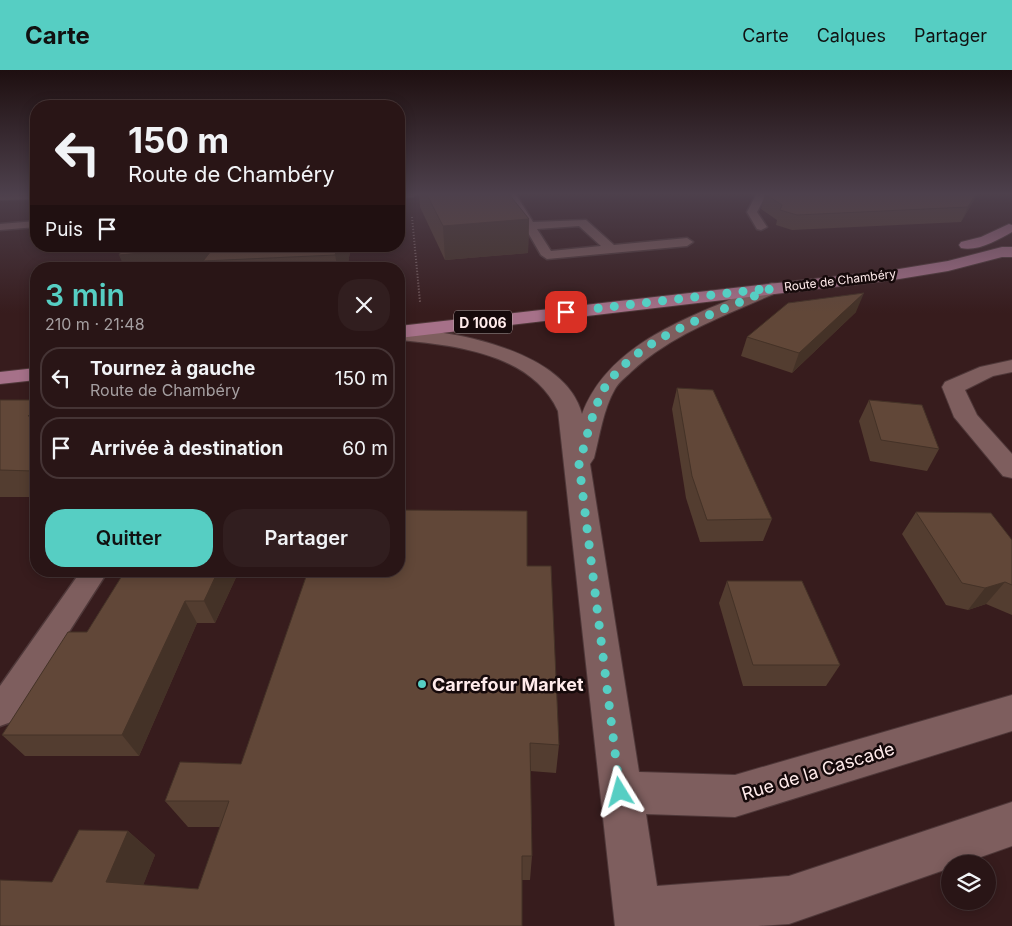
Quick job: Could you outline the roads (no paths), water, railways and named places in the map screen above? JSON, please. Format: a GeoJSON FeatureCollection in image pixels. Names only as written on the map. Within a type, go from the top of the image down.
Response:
{"type":"FeatureCollection","features":[{"type":"Feature","properties":{"kind":"main road"},"geometry":{"type":"LineString","coordinates":[[951,248],[986,240],[998,233]]}},
{"type":"Feature","properties":{"kind":"main road","name":"Route de Chambéry"},"geometry":{"type":"LineString","coordinates":[[405,332],[771,278],[893,275],[948,266],[1002,252],[1012,252]]}},
{"type":"Feature","properties":{"kind":"main road"},"geometry":{"type":"LineString","coordinates":[[0,359],[30,356]]}},
{"type":"Feature","properties":{"kind":"main road"},"geometry":{"type":"LineString","coordinates":[[0,378],[30,375]]}},
{"type":"Feature","properties":{"kind":"street"},"geometry":{"type":"LineString","coordinates":[[579,464],[594,412],[606,385],[632,359],[665,336],[708,315],[771,278]]}},
{"type":"Feature","properties":{"kind":"street"},"geometry":{"type":"LineString","coordinates":[[405,333],[427,335],[467,343],[509,356],[536,371],[558,389],[570,411],[579,464],[620,792],[638,918],[789,900],[1012,824]]}},
{"type":"Feature","properties":{"kind":"street"},"geometry":{"type":"LineString","coordinates":[[1012,366],[987,371],[953,387],[966,417],[1012,470]]}},
{"type":"Feature","properties":{"kind":"street","name":"Rue de la Cascade"},"geometry":{"type":"LineString","coordinates":[[620,792],[735,796],[1012,713]]}},
{"type":"Feature","properties":{"kind":"lane"},"geometry":{"type":"LineString","coordinates":[[534,233],[547,255],[686,242]]}},
{"type":"Feature","properties":{"kind":"lane"},"geometry":{"type":"LineString","coordinates":[[594,233],[611,249]]}},
{"type":"Feature","properties":{"kind":"lane"},"geometry":{"type":"LineString","coordinates":[[0,712],[90,577]]}},
{"type":"Feature","properties":{"kind":"place","name":"Carrefour Market"},"geometry":{"type":"Point","coordinates":[422,684]}}]}
